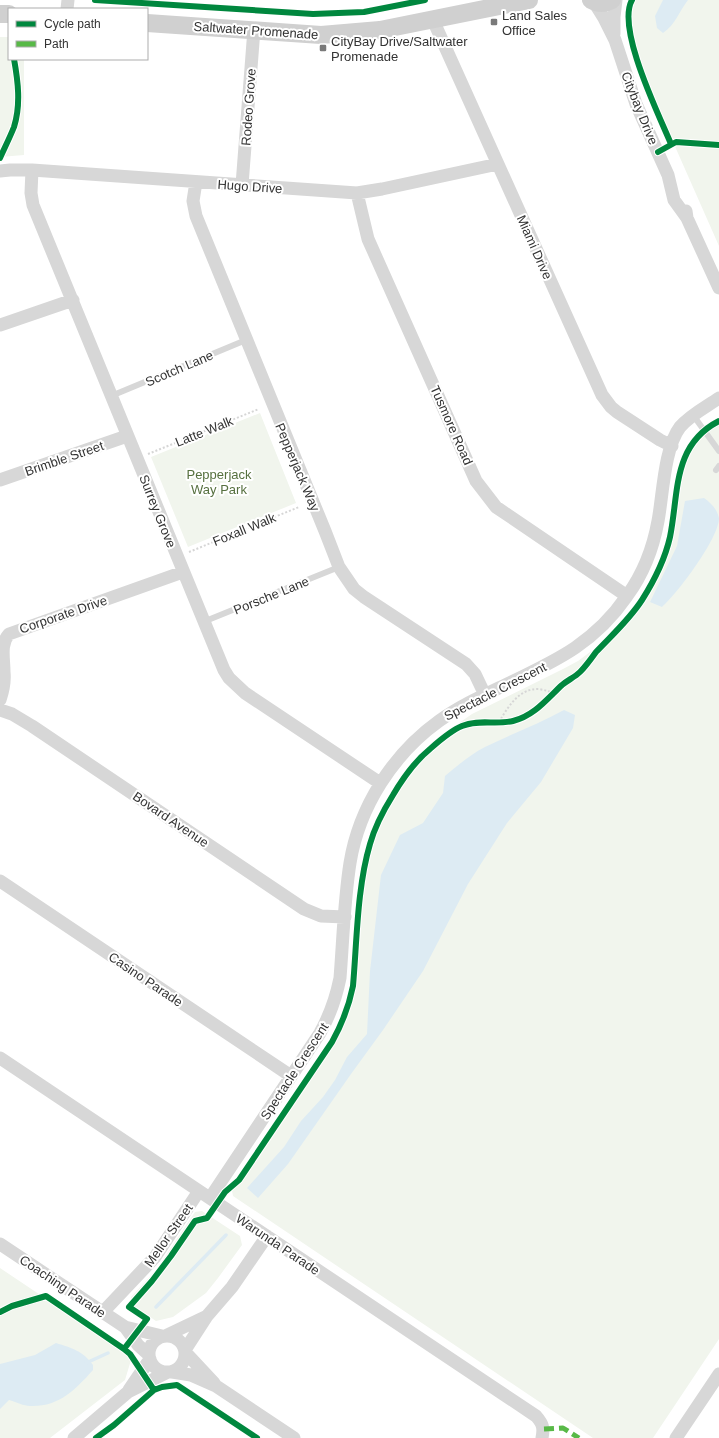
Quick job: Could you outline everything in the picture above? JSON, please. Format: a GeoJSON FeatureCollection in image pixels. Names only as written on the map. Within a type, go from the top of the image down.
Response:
{"type":"FeatureCollection","features":[{"type":"Feature","properties":{"kind":"street","name":"Saltwater Promenade"},"geometry":{"type":"LineString","coordinates":[[148,23],[321,34],[343,34],[380,30],[529,0]]}},
{"type":"Feature","properties":{"kind":"street"},"geometry":{"type":"LineString","coordinates":[[593,1],[606,3],[612,0]]}},
{"type":"Feature","properties":{"kind":"street","name":"Citybay Drive"},"geometry":{"type":"LineString","coordinates":[[615,40],[614,17],[616,0]]}},
{"type":"Feature","properties":{"kind":"street","name":"Citybay Drive"},"geometry":{"type":"LineString","coordinates":[[593,1],[615,40],[636,104],[668,175],[677,186],[682,196],[687,218],[719,288]]}},
{"type":"Feature","properties":{"kind":"street","name":"Miami Drive"},"geometry":{"type":"LineString","coordinates":[[433,20],[602,396],[617,412],[660,440],[672,446]]}},
{"type":"Feature","properties":{"kind":"street","name":"Rodeo Grove"},"geometry":{"type":"LineString","coordinates":[[242,185],[254,29]]}},
{"type":"Feature","properties":{"kind":"street","name":"Hugo Drive"},"geometry":{"type":"LineString","coordinates":[[0,172],[10,170],[32,170],[357,193],[498,164]]}},
{"type":"Feature","properties":{"kind":"street","name":"Surrey Grove"},"geometry":{"type":"LineString","coordinates":[[32,170],[31,193],[33,205],[220,663],[229,678],[245,692],[380,783]]}},
{"type":"Feature","properties":{"kind":"street","name":"Pepperjack Way"},"geometry":{"type":"LineString","coordinates":[[196,182],[193,201],[196,216],[339,567],[351,585],[364,597],[466,664],[475,674],[485,694]]}},
{"type":"Feature","properties":{"kind":"street","name":"Tusmore Road"},"geometry":{"type":"LineString","coordinates":[[357,193],[368,238],[476,481],[496,507],[627,596]]}},
{"type":"Feature","properties":{"kind":"street"},"geometry":{"type":"LineString","coordinates":[[0,325],[73,300]]}},
{"type":"Feature","properties":{"kind":"street","name":"Spectacle Crescent"},"geometry":{"type":"LineString","coordinates":[[210,1198],[320,1033],[334,1004],[340,978],[344,917],[353,848],[363,819],[380,783],[399,758],[428,730],[452,712],[573,650],[608,622],[639,577],[651,552],[655,538],[672,446],[680,427],[693,415],[719,398]]}},
{"type":"Feature","properties":{"kind":"street","name":"Brimble Street"},"geometry":{"type":"LineString","coordinates":[[0,480],[127,436]]}},
{"type":"Feature","properties":{"kind":"street","name":"Corporate Drive"},"geometry":{"type":"LineString","coordinates":[[0,700],[4,679],[1,640],[9,634],[18,629],[183,572]]}},
{"type":"Feature","properties":{"kind":"street","name":"Bovard Avenue"},"geometry":{"type":"LineString","coordinates":[[0,710],[12,714],[32,726],[304,909],[321,916],[344,917]]}},
{"type":"Feature","properties":{"kind":"street","name":"Casino Parade"},"geometry":{"type":"LineString","coordinates":[[0,881],[291,1076]]}},
{"type":"Feature","properties":{"kind":"street","name":"Warunda Parade"},"geometry":{"type":"LineString","coordinates":[[0,1058],[536,1416],[542,1423],[544,1429],[542,1438]]}},
{"type":"Feature","properties":{"kind":"street","name":"Mellor Street"},"geometry":{"type":"LineString","coordinates":[[103,1312],[150,1263],[199,1191]]}},
{"type":"Feature","properties":{"kind":"street"},"geometry":{"type":"LineString","coordinates":[[74,1438],[128,1392],[178,1369],[182,1365],[186,1352],[207,1316],[232,1287],[267,1236]]}},
{"type":"Feature","properties":{"kind":"street","name":"Coaching Parade"},"geometry":{"type":"LineString","coordinates":[[0,1244],[125,1327],[149,1357]]}},
{"type":"Feature","properties":{"kind":"street"},"geometry":{"type":"LineString","coordinates":[[128,1392],[149,1357],[149,1350],[154,1341],[207,1316]]}},
{"type":"Feature","properties":{"kind":"street","name":"Coaching Parade"},"geometry":{"type":"LineString","coordinates":[[125,1327],[164,1336]]}},
{"type":"Feature","properties":{"kind":"street"},"geometry":{"type":"LineString","coordinates":[[164,1336],[176,1338],[184,1345],[186,1352],[216,1386]]}},
{"type":"Feature","properties":{"kind":"street"},"geometry":{"type":"LineString","coordinates":[[149,1357],[156,1368],[169,1372],[191,1375],[216,1386],[294,1438]]}},
{"type":"Feature","properties":{"kind":"street"},"geometry":{"type":"LineString","coordinates":[[676,1438],[719,1374]]}},
{"type":"Feature","properties":{"kind":"lane","name":"Scotch Lane"},"geometry":{"type":"LineString","coordinates":[[111,396],[246,340]]}},
{"type":"Feature","properties":{"kind":"lane"},"geometry":{"type":"LineString","coordinates":[[693,415],[719,451]]}},
{"type":"Feature","properties":{"kind":"lane","name":"Porsche Lane"},"geometry":{"type":"LineString","coordinates":[[203,622],[339,567]]}},
{"type":"Feature","properties":{"kind":"path"},"geometry":{"type":"LineString","coordinates":[[499,722],[513,702],[527,691],[539,689],[555,693]]}},
{"type":"Feature","properties":{"kind":"green space"},"geometry":{"type":"Polygon","coordinates":[[[634,0],[719,0],[719,246],[658,108],[643,70],[632,37],[632,9],[634,0]]]}},
{"type":"Feature","properties":{"kind":"green space"},"geometry":{"type":"Polygon","coordinates":[[[0,37],[8,37],[8,60],[24,60],[24,155],[0,157],[0,37]]]}},
{"type":"Feature","properties":{"kind":"green space","name":"Pepperjack Way Park"},"geometry":{"type":"Polygon","coordinates":[[[260,413],[296,503],[188,547],[151,457],[260,413]]]}},
{"type":"Feature","properties":{"kind":"green space"},"geometry":{"type":"Polygon","coordinates":[[[719,423],[719,1339],[653,1438],[593,1438],[233,1196],[232,1191],[238,1185],[329,1049],[346,1021],[354,986],[362,895],[368,858],[383,818],[397,791],[423,758],[459,729],[459,723],[472,714],[578,661],[590,652],[600,650],[631,619],[657,578],[670,545],[674,529],[684,464],[687,457],[698,440],[719,423]]]}},
{"type":"Feature","properties":{"kind":"green space"},"geometry":{"type":"Polygon","coordinates":[[[202,1211],[240,1236],[242,1245],[206,1293],[173,1317],[156,1321],[131,1304],[131,1297],[156,1270],[195,1212],[202,1211]]]}},
{"type":"Feature","properties":{"kind":"green space"},"geometry":{"type":"Polygon","coordinates":[[[0,1268],[127,1353],[131,1360],[125,1380],[50,1438],[0,1438],[0,1268]]]}},
{"type":"Feature","properties":{"kind":"shaded area"},"geometry":{"type":"Polygon","coordinates":[[[663,0],[688,0],[674,22],[663,33],[657,28],[655,16],[663,0]]]}},
{"type":"Feature","properties":{"kind":"shaded area"},"geometry":{"type":"Polygon","coordinates":[[[704,498],[713,506],[719,518],[712,538],[687,578],[669,600],[662,607],[650,602],[677,546],[685,501],[704,498]]]}},
{"type":"Feature","properties":{"kind":"shaded area"},"geometry":{"type":"Polygon","coordinates":[[[564,710],[575,715],[573,728],[541,782],[507,823],[468,884],[423,971],[288,1164],[258,1198],[247,1188],[284,1147],[301,1121],[323,1097],[335,1080],[347,1057],[367,1034],[370,971],[381,875],[400,835],[423,823],[443,793],[445,776],[464,760],[485,747],[564,710]]]}},
{"type":"Feature","properties":{"kind":"shaded area"},"geometry":{"type":"Polygon","coordinates":[[[56,1343],[72,1348],[81,1353],[93,1365],[93,1370],[66,1396],[50,1404],[30,1406],[9,1400],[0,1409],[0,1364],[35,1355],[56,1343]]]}},
{"type":"Feature","properties":{"kind":"waterway"},"geometry":{"type":"LineString","coordinates":[[156,1307],[226,1235]]}},
{"type":"Feature","properties":{"kind":"waterway"},"geometry":{"type":"LineString","coordinates":[[86,1363],[108,1353]]}},
{"type":"Feature","properties":{"kind":"marked path"},"geometry":{"type":"LineString","coordinates":[[544,1429],[563,1428],[579,1438]]}},
{"type":"Feature","properties":{"kind":"cycle path"},"geometry":{"type":"LineString","coordinates":[[95,0],[313,14],[364,12],[425,0]]}},
{"type":"Feature","properties":{"kind":"cycle path"},"geometry":{"type":"LineString","coordinates":[[632,0],[629,13],[630,30],[634,50],[649,93],[671,144]]}},
{"type":"Feature","properties":{"kind":"cycle path"},"geometry":{"type":"LineString","coordinates":[[0,158],[14,127],[18,110],[18,84],[14,60]]}},
{"type":"Feature","properties":{"kind":"cycle path"},"geometry":{"type":"LineString","coordinates":[[658,152],[676,142],[719,145]]}},
{"type":"Feature","properties":{"kind":"cycle path"},"geometry":{"type":"LineString","coordinates":[[0,1312],[12,1306],[46,1296],[124,1349],[147,1319],[129,1307],[152,1281],[195,1221],[207,1218],[225,1192],[239,1180],[332,1042],[339,1028],[347,1008],[353,986],[362,878],[372,837],[386,807],[401,782],[409,770],[424,754],[445,736],[458,728],[468,724],[481,722],[513,721],[521,719],[534,711],[562,685],[580,672],[596,652],[626,621],[637,607],[659,570],[670,537],[677,487],[685,457],[693,443],[704,431],[719,421]]}},
{"type":"Feature","properties":{"kind":"cycle path"},"geometry":{"type":"LineString","coordinates":[[124,1349],[130,1354],[154,1390]]}},
{"type":"Feature","properties":{"kind":"cycle path"},"geometry":{"type":"LineString","coordinates":[[96,1438],[114,1425],[154,1390],[162,1387],[177,1385],[257,1438]]}},
{"type":"Feature","properties":{"kind":"place","name":"Land Sales Office"},"geometry":{"type":"Point","coordinates":[494,22]}},
{"type":"Feature","properties":{"kind":"place","name":"CityBay Drive/Saltwater Promenade"},"geometry":{"type":"Point","coordinates":[323,48]}}]}
